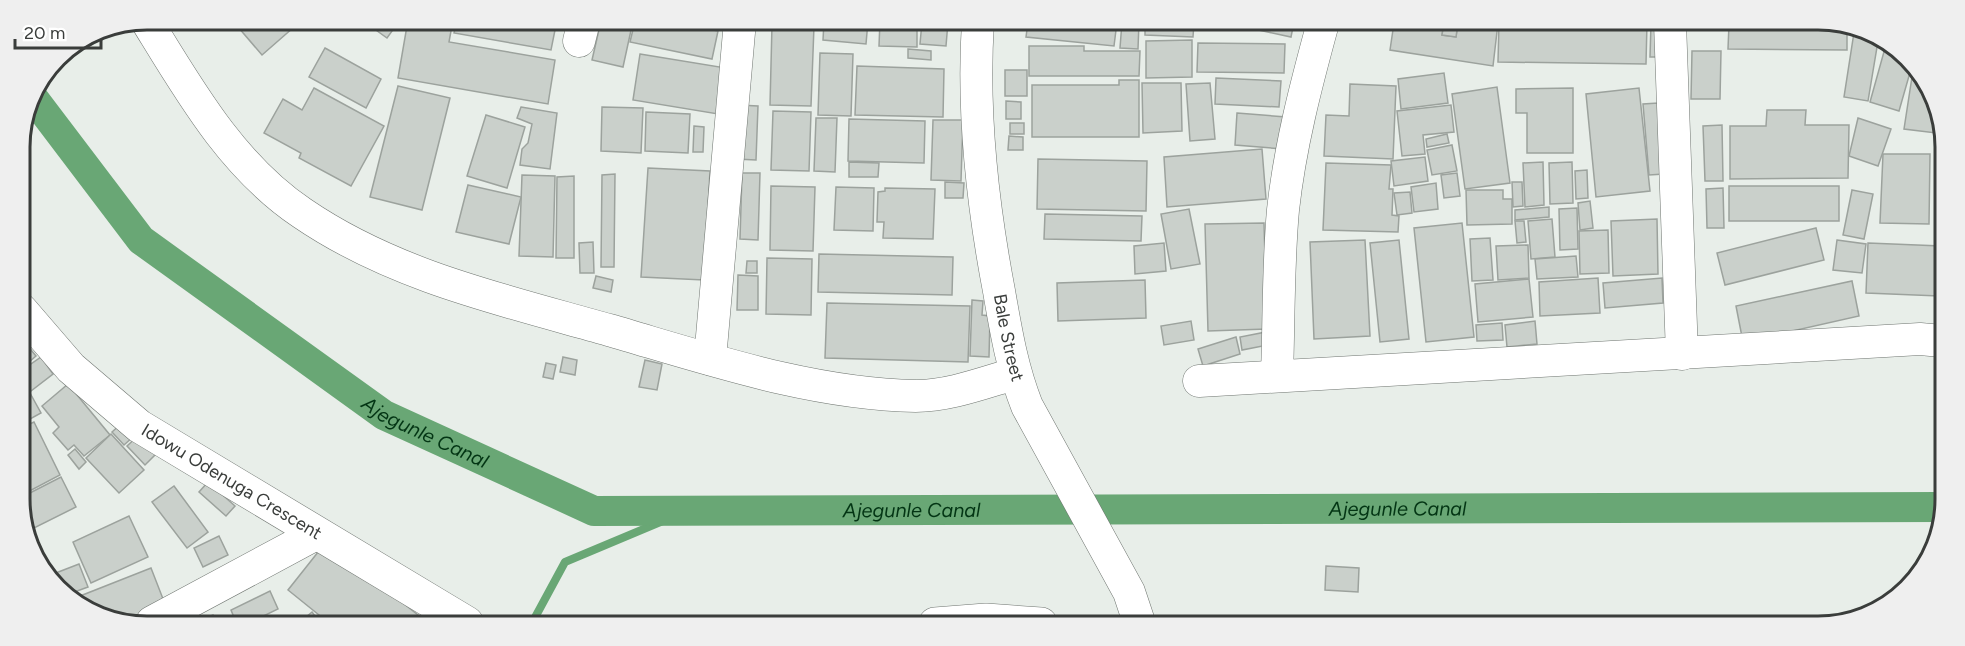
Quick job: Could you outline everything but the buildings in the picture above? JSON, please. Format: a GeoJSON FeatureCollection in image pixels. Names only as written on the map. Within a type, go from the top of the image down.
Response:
{"type":"FeatureCollection","features":[{"type":"Feature","properties":{"kind":"street"},"geometry":{"type":"LineString","coordinates":[[152,30],[202,110],[254,173],[301,213],[362,249],[428,279],[799,383],[919,396],[957,390],[1014,374]]}},
{"type":"Feature","properties":{"kind":"street"},"geometry":{"type":"LineString","coordinates":[[710,359],[739,30]]}},
{"type":"Feature","properties":{"kind":"street","name":"Bale Street"},"geometry":{"type":"LineString","coordinates":[[977,30],[975,69],[987,228],[1014,374],[1028,406],[1129,592],[1137,616]]}},
{"type":"Feature","properties":{"kind":"street"},"geometry":{"type":"LineString","coordinates":[[1277,375],[1283,212],[1290,158],[1303,95],[1321,30]]}},
{"type":"Feature","properties":{"kind":"street"},"geometry":{"type":"LineString","coordinates":[[1670,30],[1682,354]]}},
{"type":"Feature","properties":{"kind":"street","name":"Idowu Odenuga Crescent"},"geometry":{"type":"LineString","coordinates":[[30,320],[71,368],[139,426],[455,616]]}},
{"type":"Feature","properties":{"kind":"street"},"geometry":{"type":"LineString","coordinates":[[1199,381],[1935,340]]}},
{"type":"Feature","properties":{"kind":"street"},"geometry":{"type":"LineString","coordinates":[[163,616],[316,534]]}},
{"type":"Feature","properties":{"kind":"waterway","name":"Ajegunle Canal"},"geometry":{"type":"LineString","coordinates":[[38,104],[141,240],[384,415],[594,511],[1934,507]]}},
{"type":"Feature","properties":{"kind":"waterway"},"geometry":{"type":"LineString","coordinates":[[536,616],[565,562],[689,510]]}}]}
